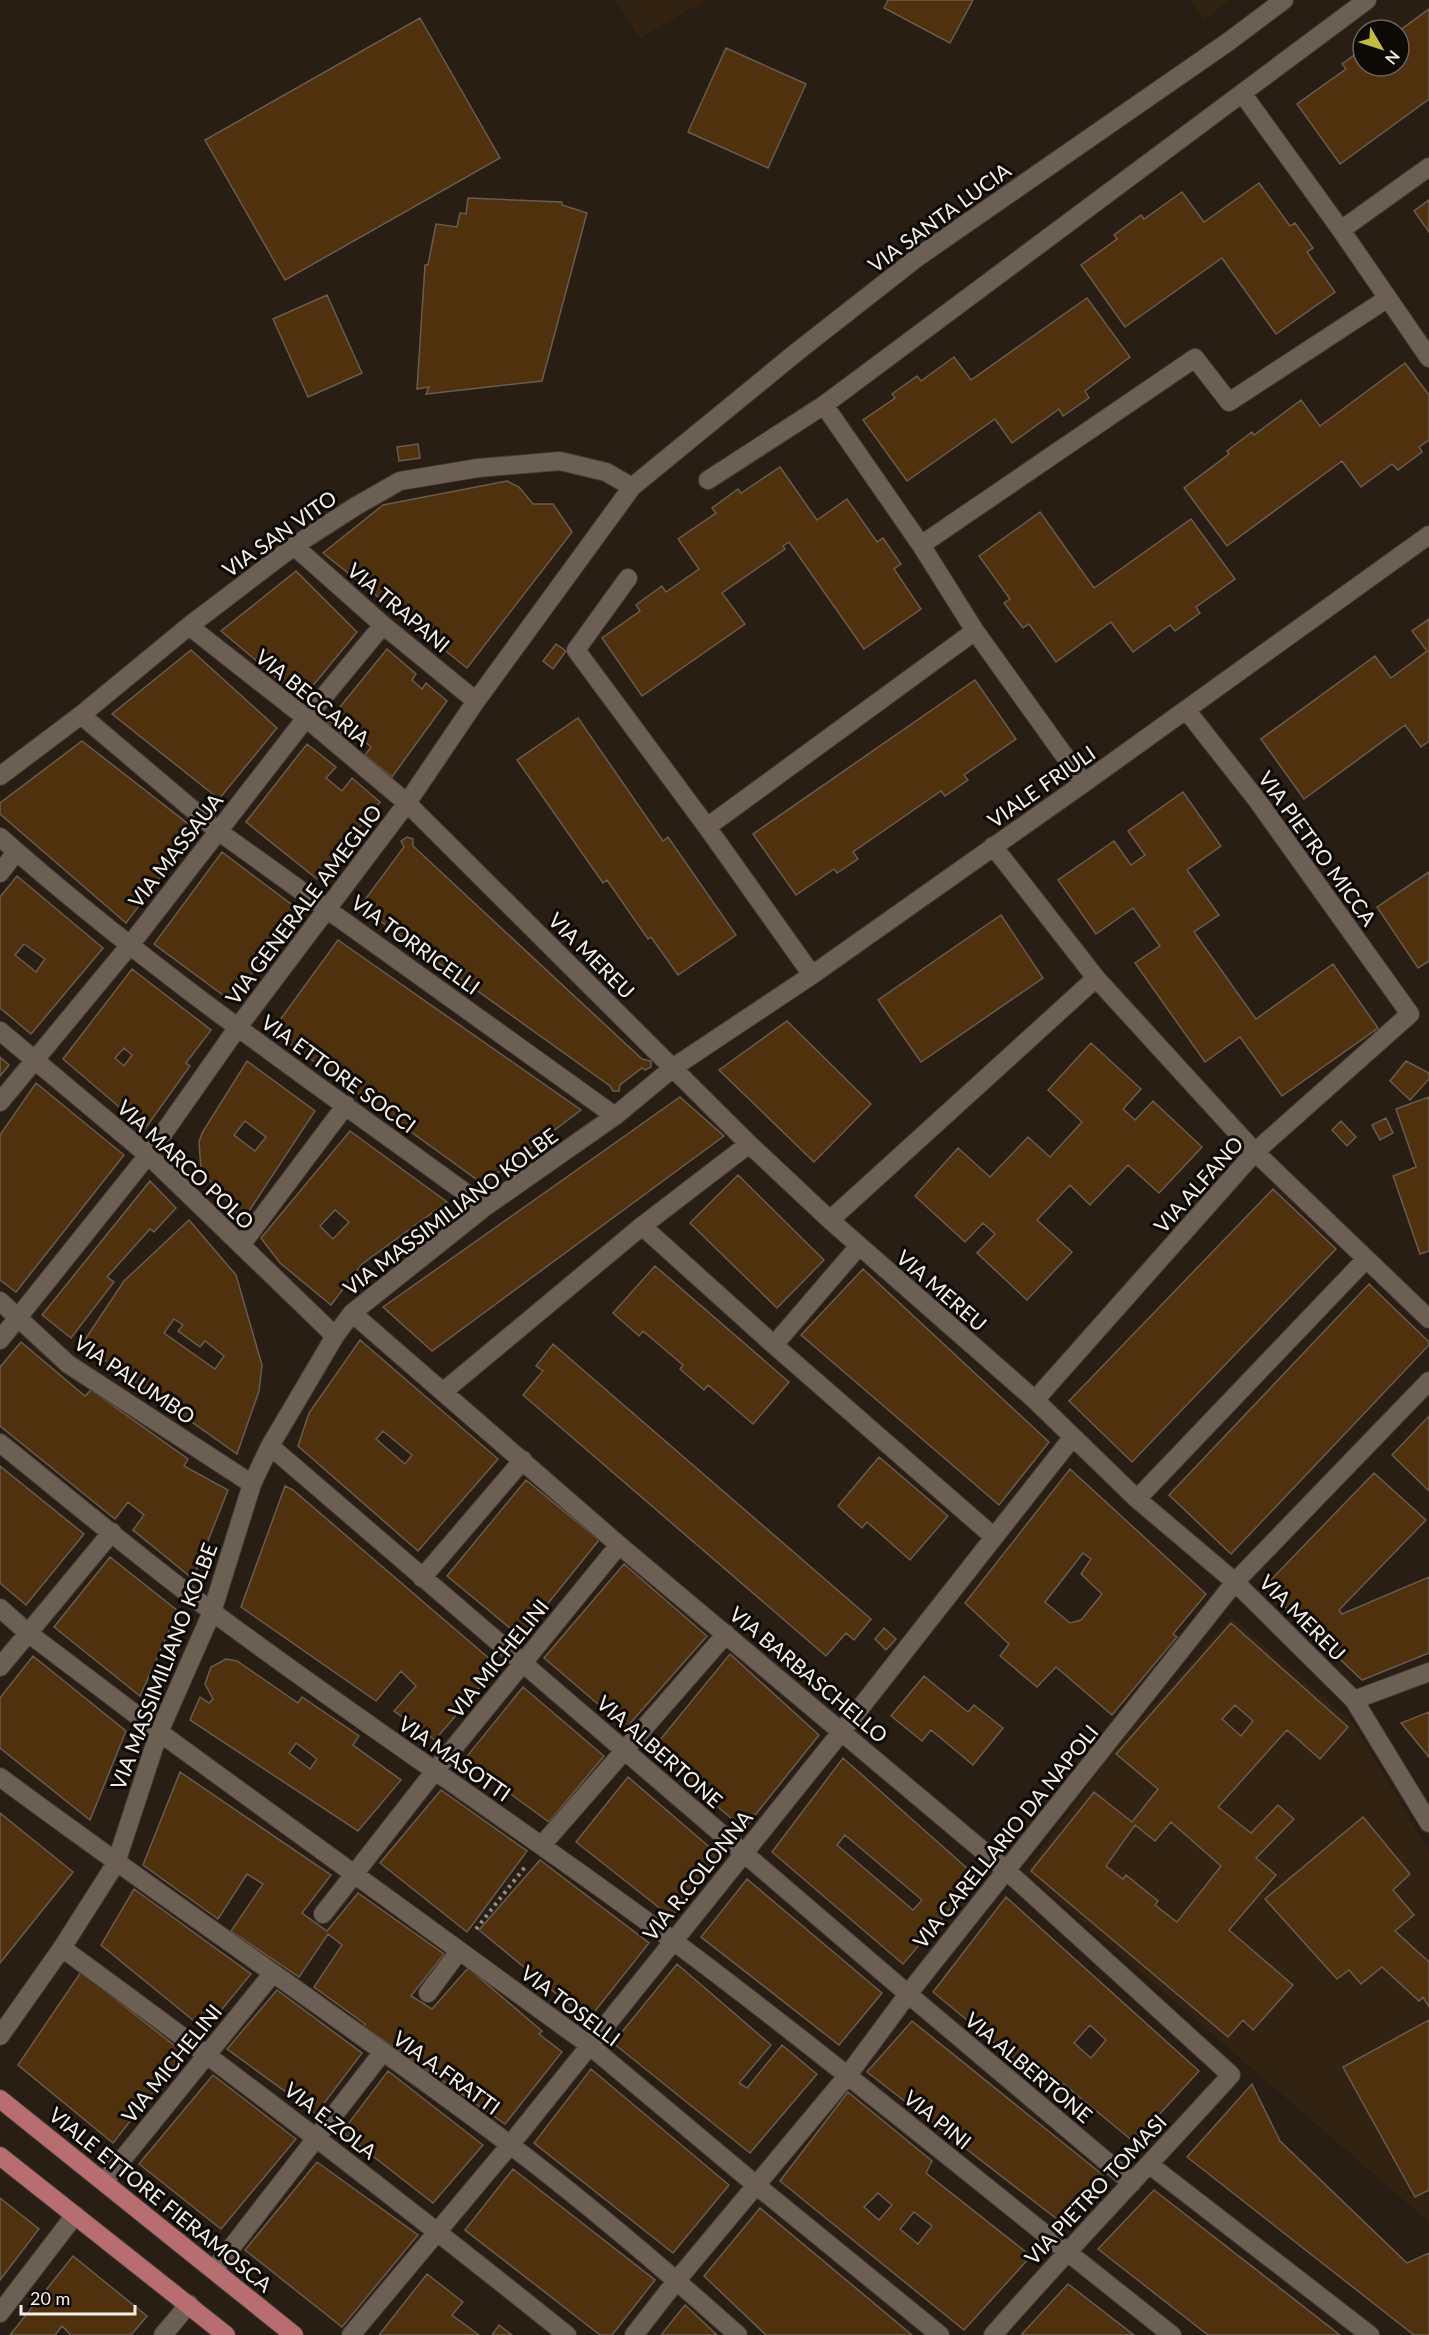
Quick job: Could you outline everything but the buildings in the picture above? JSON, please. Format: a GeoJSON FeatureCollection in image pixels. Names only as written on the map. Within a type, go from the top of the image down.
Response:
{"type":"FeatureCollection","features":[{"type":"Feature","properties":{"kind":"main road","name":"VIALE ETTORE FIERAMOSCA"},"geometry":{"type":"LineString","coordinates":[[0,2099],[294,2335]]}},
{"type":"Feature","properties":{"kind":"main road"},"geometry":{"type":"LineString","coordinates":[[0,2156],[226,2335]]}},
{"type":"Feature","properties":{"kind":"street"},"geometry":{"type":"LineString","coordinates":[[1247,28],[1264,0]]}},
{"type":"Feature","properties":{"kind":"street","name":"VIA SANTA LUCIA"},"geometry":{"type":"LineString","coordinates":[[632,487],[798,351],[918,257],[1284,0]]}},
{"type":"Feature","properties":{"kind":"street"},"geometry":{"type":"LineString","coordinates":[[708,480],[824,405],[1367,0]]}},
{"type":"Feature","properties":{"kind":"street"},"geometry":{"type":"LineString","coordinates":[[1242,93],[1341,230],[1429,358]]}},
{"type":"Feature","properties":{"kind":"street"},"geometry":{"type":"LineString","coordinates":[[1341,230],[1429,167]]}},
{"type":"Feature","properties":{"kind":"street"},"geometry":{"type":"LineString","coordinates":[[921,545],[1195,358],[1228,402],[1388,298]]}},
{"type":"Feature","properties":{"kind":"street"},"geometry":{"type":"LineString","coordinates":[[824,405],[921,545],[975,631],[1084,783]]}},
{"type":"Feature","properties":{"kind":"street","name":"VIA SAN VITO"},"geometry":{"type":"LineString","coordinates":[[0,776],[81,715],[189,626],[294,546],[400,481],[478,468],[560,461],[606,472],[632,487]]}},
{"type":"Feature","properties":{"kind":"street","name":"VIA GENERALE AMEGLIO"},"geometry":{"type":"LineString","coordinates":[[0,1340],[148,1155],[238,1027],[407,803],[476,701],[632,487]]}},
{"type":"Feature","properties":{"kind":"street","name":"VIALE FRIULI"},"geometry":{"type":"LineString","coordinates":[[674,1067],[812,975],[1187,711],[1429,535]]}},
{"type":"Feature","properties":{"kind":"street","name":"VIA TRAPANI"},"geometry":{"type":"LineString","coordinates":[[294,546],[383,625],[476,701]]}},
{"type":"Feature","properties":{"kind":"street"},"geometry":{"type":"LineString","coordinates":[[628,578],[576,650],[707,826],[812,975]]}},
{"type":"Feature","properties":{"kind":"street","name":"VIA MASSAUA"},"geometry":{"type":"LineString","coordinates":[[0,1102],[33,1059],[130,945],[306,718],[383,625]]}},
{"type":"Feature","properties":{"kind":"street","name":"VIA BECCARIA"},"geometry":{"type":"LineString","coordinates":[[189,626],[306,718],[407,803]]}},
{"type":"Feature","properties":{"kind":"street"},"geometry":{"type":"LineString","coordinates":[[707,826],[975,631]]}},
{"type":"Feature","properties":{"kind":"street","name":"VIA PIETRO MICCA"},"geometry":{"type":"LineString","coordinates":[[1187,711],[1257,801],[1410,1014]]}},
{"type":"Feature","properties":{"kind":"street","name":"VIA TORRICELLI"},"geometry":{"type":"LineString","coordinates":[[81,715],[218,831],[615,1116]]}},
{"type":"Feature","properties":{"kind":"street","name":"VIA MEREU"},"geometry":{"type":"LineString","coordinates":[[407,803],[749,1144],[830,1220],[1035,1401],[1137,1499],[1235,1582],[1354,1700],[1428,1818]]}},
{"type":"Feature","properties":{"kind":"street","name":"VIA ETTORE SOCCI"},"geometry":{"type":"LineString","coordinates":[[0,837],[130,945],[238,1027],[485,1207]]}},
{"type":"Feature","properties":{"kind":"street"},"geometry":{"type":"LineString","coordinates":[[993,846],[1096,978],[1255,1152],[1429,1319]]}},
{"type":"Feature","properties":{"kind":"street"},"geometry":{"type":"LineString","coordinates":[[0,873],[16,852]]}},
{"type":"Feature","properties":{"kind":"street"},"geometry":{"type":"LineString","coordinates":[[830,1220],[1096,978]]}},
{"type":"Feature","properties":{"kind":"street","name":"VIA ALFANO"},"geometry":{"type":"LineString","coordinates":[[1035,1401],[1255,1152],[1410,1014]]}},
{"type":"Feature","properties":{"kind":"street","name":"VIA MARCO POLO"},"geometry":{"type":"LineString","coordinates":[[0,1031],[148,1155],[335,1336]]}},
{"type":"Feature","properties":{"kind":"street","name":"VIA MASSIMILIANO KOLBE"},"geometry":{"type":"LineString","coordinates":[[0,2036],[62,1948],[116,1863],[159,1732],[212,1612],[252,1484],[270,1446],[335,1336],[352,1313],[485,1207],[615,1116],[674,1067]]}},
{"type":"Feature","properties":{"kind":"street"},"geometry":{"type":"LineString","coordinates":[[241,1245],[345,1105]]}},
{"type":"Feature","properties":{"kind":"street"},"geometry":{"type":"LineString","coordinates":[[444,1391],[642,1226],[749,1144]]}},
{"type":"Feature","properties":{"kind":"street"},"geometry":{"type":"LineString","coordinates":[[642,1226],[994,1537]]}},
{"type":"Feature","properties":{"kind":"street"},"geometry":{"type":"LineString","coordinates":[[774,1345],[859,1246]]}},
{"type":"Feature","properties":{"kind":"street"},"geometry":{"type":"LineString","coordinates":[[1137,1499],[1366,1259]]}},
{"type":"Feature","properties":{"kind":"street","name":"VIA PALUMBO"},"geometry":{"type":"LineString","coordinates":[[0,1301],[68,1364],[252,1484]]}},
{"type":"Feature","properties":{"kind":"street","name":"VIA BARBASCHELLO"},"geometry":{"type":"LineString","coordinates":[[352,1313],[619,1545],[1006,1871],[1231,2075]]}},
{"type":"Feature","properties":{"kind":"street","name":"VIA CARELLARIO DA NAPOLI"},"geometry":{"type":"LineString","coordinates":[[634,2335],[848,2075],[908,1994],[1235,1582],[1429,1381]]}},
{"type":"Feature","properties":{"kind":"street","name":"VIA R.COLONNA"},"geometry":{"type":"LineString","coordinates":[[351,2335],[510,2145],[842,1731],[1072,1438]]}},
{"type":"Feature","properties":{"kind":"street","name":"VIA MASOTTI"},"geometry":{"type":"LineString","coordinates":[[0,1443],[212,1612],[434,1772],[542,1845],[673,1941]]}},
{"type":"Feature","properties":{"kind":"street","name":"VIA ALBERTONE"},"geometry":{"type":"LineString","coordinates":[[270,1446],[908,1994],[1132,2182]]}},
{"type":"Feature","properties":{"kind":"street"},"geometry":{"type":"LineString","coordinates":[[422,1578],[523,1460]]}},
{"type":"Feature","properties":{"kind":"street"},"geometry":{"type":"LineString","coordinates":[[0,1667],[112,1532]]}},
{"type":"Feature","properties":{"kind":"street","name":"VIA MICHELINI"},"geometry":{"type":"LineString","coordinates":[[322,1914],[619,1545]]}},
{"type":"Feature","properties":{"kind":"street","name":"VIA TOSELLI"},"geometry":{"type":"LineString","coordinates":[[0,1608],[28,1633],[159,1732],[589,2045],[756,2186],[940,2335]]}},
{"type":"Feature","properties":{"kind":"street"},"geometry":{"type":"LineString","coordinates":[[542,1845],[726,1634]]}},
{"type":"Feature","properties":{"kind":"street"},"geometry":{"type":"LineString","coordinates":[[1354,1700],[1429,1672]]}},
{"type":"Feature","properties":{"kind":"street","name":"VIA A.FRATTI"},"geometry":{"type":"LineString","coordinates":[[0,1777],[116,1863],[273,1973],[510,2145],[677,2280],[738,2335]]}},
{"type":"Feature","properties":{"kind":"street","name":"VIA PINI"},"geometry":{"type":"LineString","coordinates":[[673,1941],[848,2075],[1172,2335]]}},
{"type":"Feature","properties":{"kind":"street","name":"VIA E.ZOLA"},"geometry":{"type":"LineString","coordinates":[[62,1948],[317,2138],[567,2335]]}},
{"type":"Feature","properties":{"kind":"street"},"geometry":{"type":"LineString","coordinates":[[428,1993],[459,1951]]}},
{"type":"Feature","properties":{"kind":"street","name":"VIA MICHELINI"},"geometry":{"type":"LineString","coordinates":[[104,2182],[273,1973]]}},
{"type":"Feature","properties":{"kind":"street"},"geometry":{"type":"LineString","coordinates":[[214,2270],[382,2053]]}},
{"type":"Feature","properties":{"kind":"street","name":"VIA PIETRO TOMASI"},"geometry":{"type":"LineString","coordinates":[[993,2335],[1066,2252],[1150,2165],[1231,2075]]}},
{"type":"Feature","properties":{"kind":"street"},"geometry":{"type":"LineString","coordinates":[[1150,2165],[1370,2335]]}},
{"type":"Feature","properties":{"kind":"street"},"geometry":{"type":"LineString","coordinates":[[0,2313],[75,2216]]}},
{"type":"Feature","properties":{"kind":"street"},"geometry":{"type":"LineString","coordinates":[[164,2335],[189,2304]]}},
{"type":"Feature","properties":{"kind":"path"},"geometry":{"type":"LineString","coordinates":[[459,1951],[542,1845]]}},
{"type":"Feature","properties":{"kind":"shaded area"},"geometry":{"type":"Polygon","coordinates":[[[615,0],[706,0],[640,38],[615,0]]]}},
{"type":"Feature","properties":{"kind":"shaded area"},"geometry":{"type":"Polygon","coordinates":[[[1190,0],[1230,0],[1204,20],[1190,0]]]}},
{"type":"Feature","properties":{"kind":"shaded area"},"geometry":{"type":"Polygon","coordinates":[[[1231,1617],[1354,1724],[1429,1851],[1429,2222],[1025,1872],[1114,1750],[1231,1617]]]}}]}
